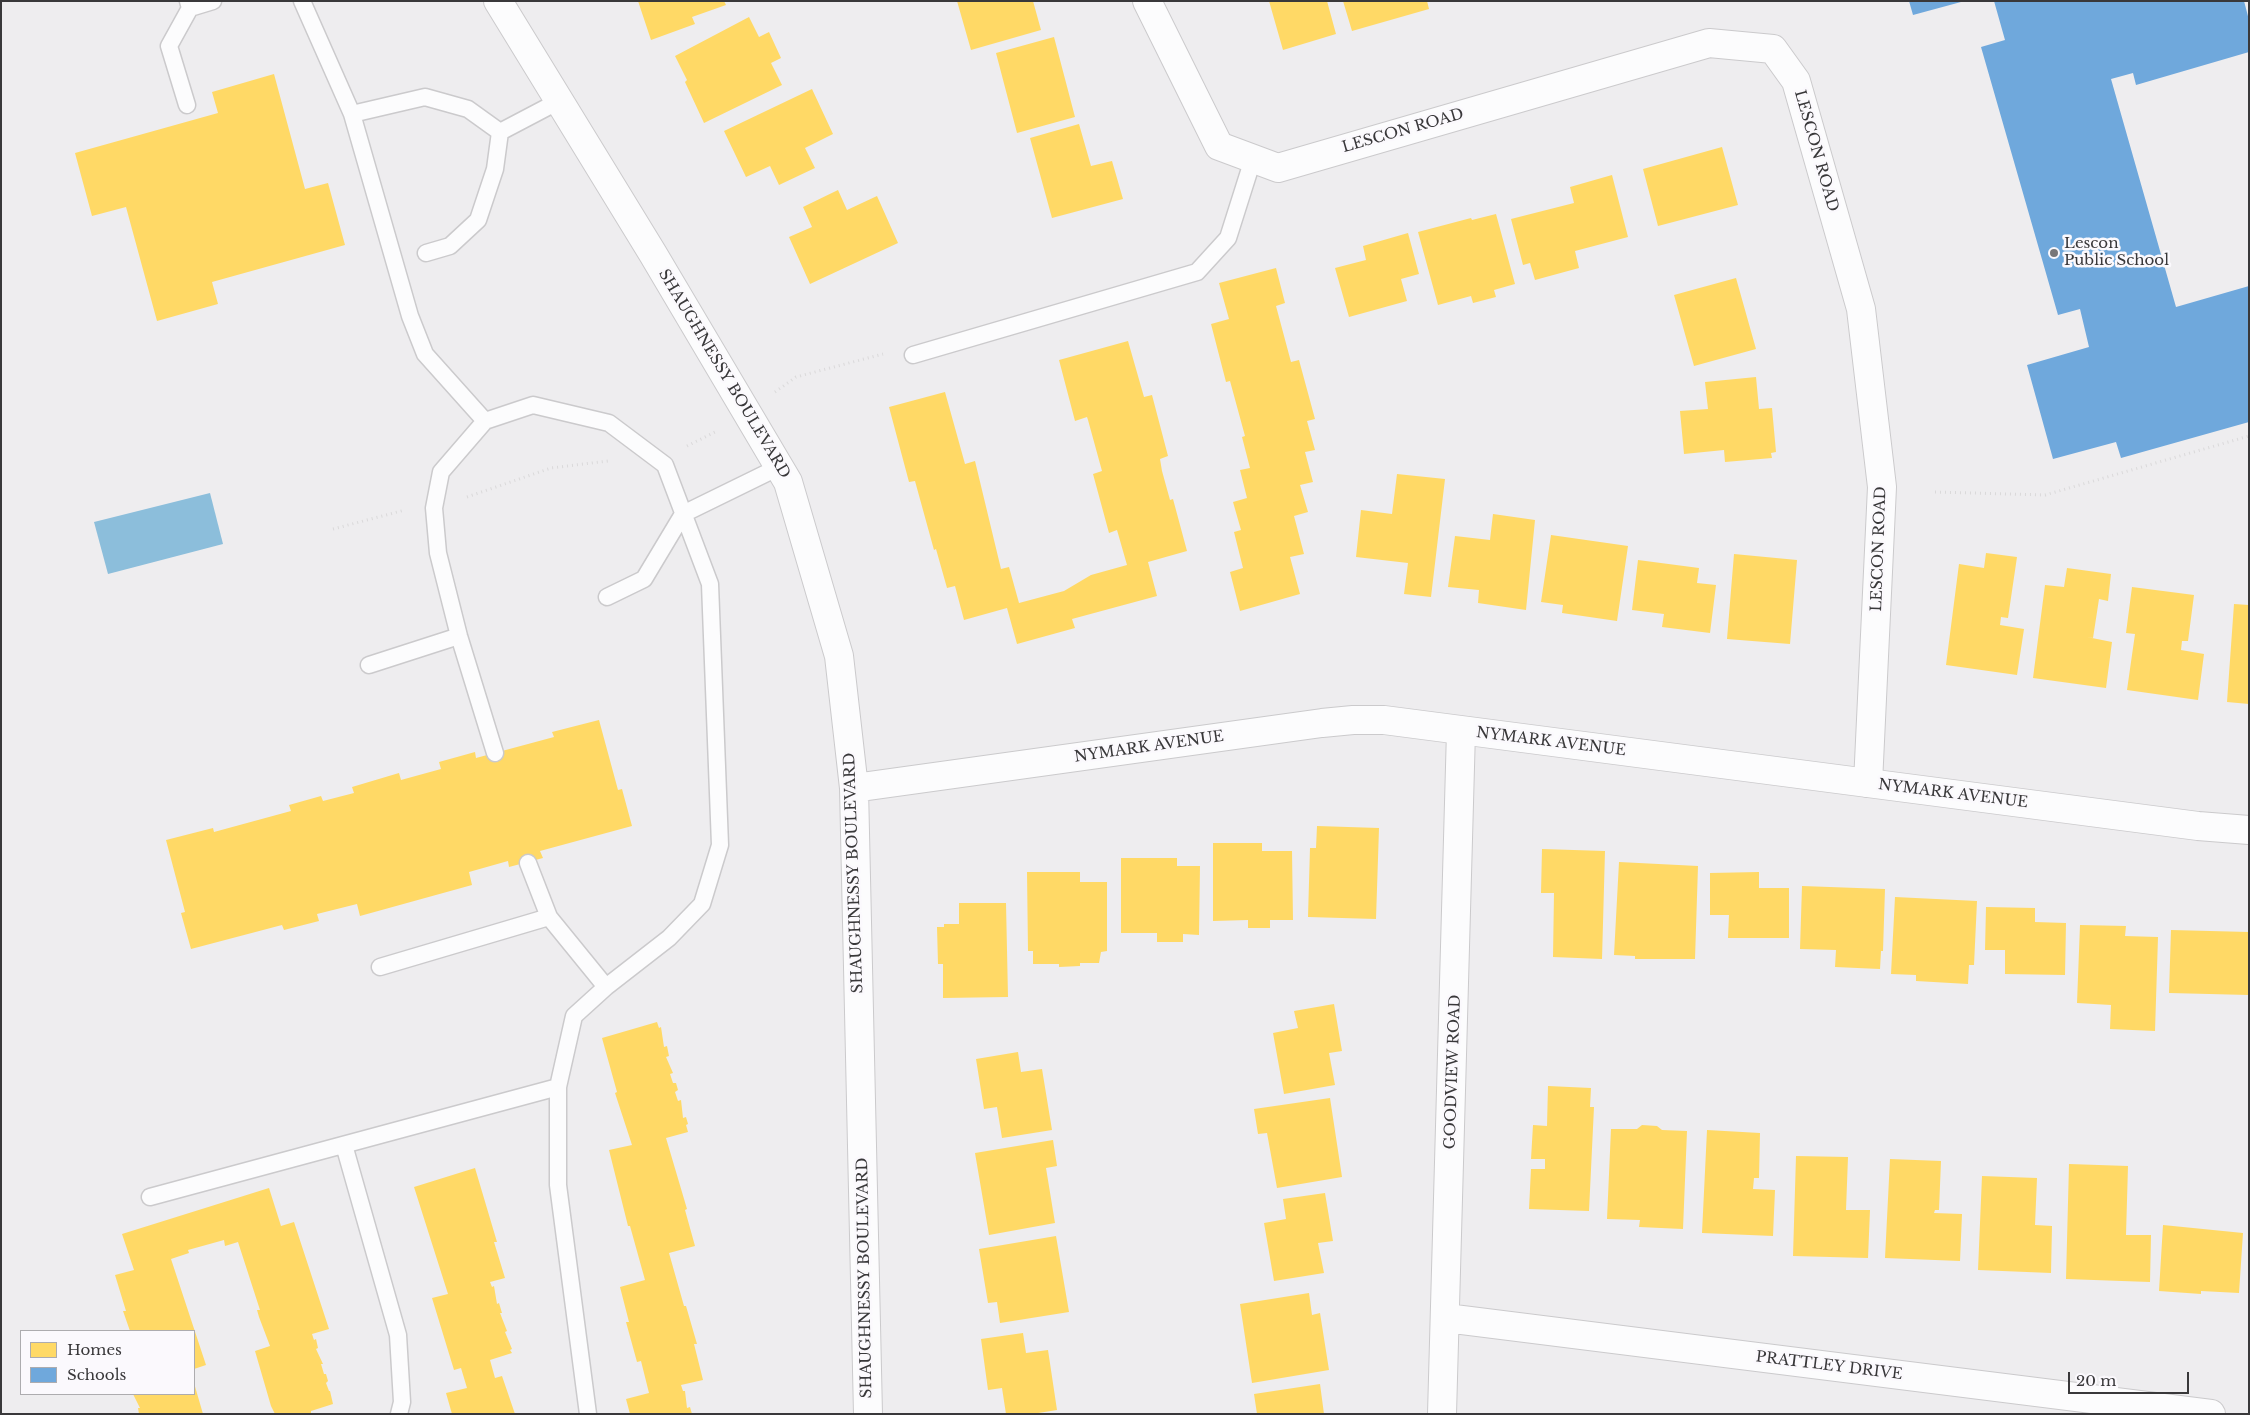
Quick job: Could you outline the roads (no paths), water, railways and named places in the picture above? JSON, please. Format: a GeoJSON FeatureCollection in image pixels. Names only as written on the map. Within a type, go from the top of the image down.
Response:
{"type":"FeatureCollection","features":[{"type":"Feature","properties":{"kind":"street","name":"SHAUGHNESSY BOULEVARD"},"geometry":{"type":"LineString","coordinates":[[498,1],[788,482],[839,656],[854,788],[868,1414]]}},
{"type":"Feature","properties":{"kind":"street","name":"LESCON ROAD"},"geometry":{"type":"LineString","coordinates":[[1147,1],[1219,146],[1278,168],[1709,43],[1772,49],[1796,82],[1861,309],[1882,487],[1868,783]]}},
{"type":"Feature","properties":{"kind":"street","name":"NYMARK AVENUE"},"geometry":{"type":"LineString","coordinates":[[854,788],[1338,721],[1384,720],[2198,826],[2249,830]]}},
{"type":"Feature","properties":{"kind":"street","name":"GOODVIEW ROAD"},"geometry":{"type":"LineString","coordinates":[[1442,1414],[1461,730]]}},
{"type":"Feature","properties":{"kind":"street","name":"PRATTLEY DRIVE"},"geometry":{"type":"LineString","coordinates":[[1446,1318],[2122,1408],[2211,1414]]}},
{"type":"Feature","properties":{"kind":"lane"},"geometry":{"type":"LineString","coordinates":[[187,105],[169,46],[189,4],[214,1]]}},
{"type":"Feature","properties":{"kind":"lane"},"geometry":{"type":"LineString","coordinates":[[302,1],[352,114],[410,316],[425,354],[485,421]]}},
{"type":"Feature","properties":{"kind":"lane"},"geometry":{"type":"LineString","coordinates":[[352,114],[426,97],[468,109],[500,132]]}},
{"type":"Feature","properties":{"kind":"lane"},"geometry":{"type":"LineString","coordinates":[[500,132],[559,101]]}},
{"type":"Feature","properties":{"kind":"lane"},"geometry":{"type":"LineString","coordinates":[[426,253],[450,246],[478,220],[495,170],[500,132]]}},
{"type":"Feature","properties":{"kind":"lane"},"geometry":{"type":"LineString","coordinates":[[913,355],[1197,272],[1228,238],[1253,159]]}},
{"type":"Feature","properties":{"kind":"lane"},"geometry":{"type":"LineString","coordinates":[[495,753],[459,636],[438,553],[434,508],[441,472],[485,421],[533,405],[609,423],[665,466],[710,584],[720,844],[702,904],[669,938],[606,987],[574,1016],[558,1088],[558,1185],[588,1414]]}},
{"type":"Feature","properties":{"kind":"lane"},"geometry":{"type":"LineString","coordinates":[[606,597],[644,578],[683,514],[779,467]]}},
{"type":"Feature","properties":{"kind":"lane"},"geometry":{"type":"LineString","coordinates":[[369,665],[459,636]]}},
{"type":"Feature","properties":{"kind":"lane"},"geometry":{"type":"LineString","coordinates":[[528,863],[549,917],[606,987]]}},
{"type":"Feature","properties":{"kind":"lane"},"geometry":{"type":"LineString","coordinates":[[380,967],[549,917]]}},
{"type":"Feature","properties":{"kind":"lane"},"geometry":{"type":"LineString","coordinates":[[150,1197],[558,1088]]}},
{"type":"Feature","properties":{"kind":"lane"},"geometry":{"type":"LineString","coordinates":[[344,1145],[398,1335],[402,1402],[399,1414]]}},
{"type":"Feature","properties":{"kind":"water"},"geometry":{"type":"Polygon","coordinates":[[[210,493],[223,544],[108,574],[94,522],[210,493]]]}},
{"type":"Feature","properties":{"kind":"place","name":"Lescon Public School"},"geometry":{"type":"Point","coordinates":[2054,253]}}]}
